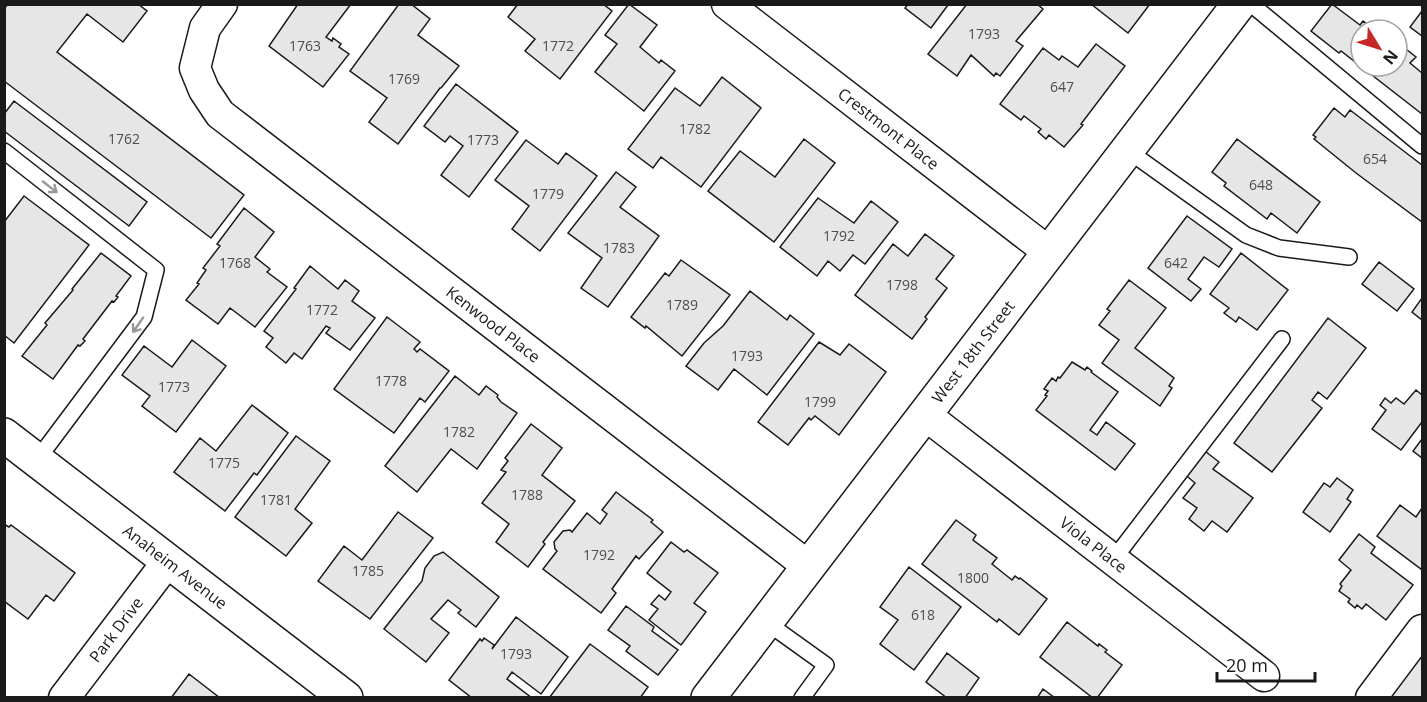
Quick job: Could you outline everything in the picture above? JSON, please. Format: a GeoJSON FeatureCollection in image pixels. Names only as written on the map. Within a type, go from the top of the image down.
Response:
{"type":"FeatureCollection","features":[{"type":"Feature","properties":{"kind":"street","name":"Kenwood Place"},"geometry":{"type":"LineString","coordinates":[[222,4],[205,28],[195,68],[204,90],[220,114],[808,566]]}},
{"type":"Feature","properties":{"kind":"street","name":"Crestmont Place"},"geometry":{"type":"LineString","coordinates":[[727,4],[1050,253]]}},
{"type":"Feature","properties":{"kind":"street","name":"West 18th Street"},"geometry":{"type":"LineString","coordinates":[[708,698],[1239,4]]}},
{"type":"Feature","properties":{"kind":"street","name":"Viola Place"},"geometry":{"type":"LineString","coordinates":[[924,414],[1264,676]]}},
{"type":"Feature","properties":{"kind":"street","name":"Anaheim Avenue"},"geometry":{"type":"LineString","coordinates":[[4,435],[346,698]]}},
{"type":"Feature","properties":{"kind":"street","name":"Park Drive"},"geometry":{"type":"LineString","coordinates":[[64,698],[168,561]]}},
{"type":"Feature","properties":{"kind":"street"},"geometry":{"type":"LineString","coordinates":[[1371,698],[1422,630]]}},
{"type":"Feature","properties":{"kind":"lane"},"geometry":{"type":"LineString","coordinates":[[1251,4],[1422,146]]}},
{"type":"Feature","properties":{"kind":"lane"},"geometry":{"type":"LineString","coordinates":[[1128,150],[1246,235],[1279,248],[1349,257]]}},
{"type":"Feature","properties":{"kind":"lane"},"geometry":{"type":"LineString","coordinates":[[4,151],[156,270],[144,318],[37,460]]}},
{"type":"Feature","properties":{"kind":"lane"},"geometry":{"type":"LineString","coordinates":[[1113,560],[1282,339]]}},
{"type":"Feature","properties":{"kind":"lane"},"geometry":{"type":"LineString","coordinates":[[765,622],[826,665],[802,698]]}},
{"type":"Feature","properties":{"kind":"building"},"geometry":{"type":"Polygon","coordinates":[[[8,4],[138,4],[147,11],[123,42],[87,14],[57,52],[244,195],[211,238],[4,81],[4,9],[8,4]]]}},
{"type":"Feature","properties":{"kind":"building"},"geometry":{"type":"Polygon","coordinates":[[[298,4],[351,4],[326,37],[332,41],[333,38],[341,44],[339,47],[349,54],[323,87],[269,46],[298,4]]]}},
{"type":"Feature","properties":{"kind":"building"},"geometry":{"type":"Polygon","coordinates":[[[399,4],[411,4],[430,19],[418,35],[459,66],[398,144],[369,122],[387,98],[350,71],[399,4]]]}},
{"type":"Feature","properties":{"kind":"building"},"geometry":{"type":"Polygon","coordinates":[[[518,4],[603,4],[612,11],[560,79],[525,51],[535,39],[508,17],[518,4]]]}},
{"type":"Feature","properties":{"kind":"building"},"geometry":{"type":"Polygon","coordinates":[[[629,4],[657,25],[640,47],[659,63],[661,60],[675,71],[644,111],[595,72],[617,44],[605,35],[629,4]]]}},
{"type":"Feature","properties":{"kind":"building"},"geometry":{"type":"Polygon","coordinates":[[[908,4],[948,5],[931,28],[905,8],[908,4]]]}},
{"type":"Feature","properties":{"kind":"building"},"geometry":{"type":"Polygon","coordinates":[[[967,4],[1037,4],[1043,9],[1016,41],[1023,46],[1000,76],[996,73],[994,76],[971,55],[957,76],[928,54],[967,4]]]}},
{"type":"Feature","properties":{"kind":"building"},"geometry":{"type":"Polygon","coordinates":[[[1091,4],[1150,4],[1128,33],[1091,4]]]}},
{"type":"Feature","properties":{"kind":"building"},"geometry":{"type":"Polygon","coordinates":[[[1332,4],[1351,18],[1349,57],[1341,51],[1339,53],[1311,31],[1332,4]]]}},
{"type":"Feature","properties":{"kind":"building"},"geometry":{"type":"Polygon","coordinates":[[[1422,11],[1422,36],[1410,27],[1422,11]]]}},
{"type":"Feature","properties":{"kind":"building"},"geometry":{"type":"Polygon","coordinates":[[[1096,44],[1125,66],[1081,124],[1083,125],[1064,147],[1049,135],[1046,139],[1038,132],[1041,129],[1024,116],[1021,120],[1000,104],[1043,48],[1059,60],[1062,56],[1078,67],[1096,44]]]}},
{"type":"Feature","properties":{"kind":"building"},"geometry":{"type":"Polygon","coordinates":[[[1409,51],[1416,57],[1410,63],[1422,73],[1422,114],[1376,78],[1409,78],[1409,51]]]}},
{"type":"Feature","properties":{"kind":"building"},"geometry":{"type":"Polygon","coordinates":[[[722,77],[761,108],[701,187],[661,157],[653,168],[628,149],[675,88],[700,106],[722,77]]]}},
{"type":"Feature","properties":{"kind":"building"},"geometry":{"type":"Polygon","coordinates":[[[456,84],[518,132],[469,197],[441,175],[463,146],[450,136],[445,142],[424,126],[456,84]]]}},
{"type":"Feature","properties":{"kind":"building"},"geometry":{"type":"Polygon","coordinates":[[[14,101],[147,202],[129,226],[4,131],[4,114],[14,101]]]}},
{"type":"Feature","properties":{"kind":"building"},"geometry":{"type":"Polygon","coordinates":[[[1334,108],[1345,117],[1350,110],[1422,165],[1422,222],[1314,139],[1316,137],[1313,135],[1334,108]]]}},
{"type":"Feature","properties":{"kind":"building"},"geometry":{"type":"Polygon","coordinates":[[[804,139],[835,163],[774,242],[708,191],[740,151],[775,177],[804,139]]]}},
{"type":"Feature","properties":{"kind":"building"},"geometry":{"type":"Polygon","coordinates":[[[1237,139],[1320,202],[1297,233],[1271,213],[1267,219],[1224,186],[1226,183],[1212,172],[1237,139]]]}},
{"type":"Feature","properties":{"kind":"building"},"geometry":{"type":"Polygon","coordinates":[[[526,140],[558,164],[566,153],[597,176],[540,251],[512,229],[529,206],[495,180],[526,140]]]}},
{"type":"Feature","properties":{"kind":"building"},"geometry":{"type":"Polygon","coordinates":[[[616,172],[636,187],[620,207],[659,236],[608,307],[581,288],[602,258],[568,233],[616,172]]]}},
{"type":"Feature","properties":{"kind":"building"},"geometry":{"type":"Polygon","coordinates":[[[24,196],[89,245],[14,343],[4,335],[4,222],[24,196]]]}},
{"type":"Feature","properties":{"kind":"building"},"geometry":{"type":"Polygon","coordinates":[[[818,198],[854,223],[871,201],[898,222],[865,264],[853,255],[840,271],[828,261],[817,276],[780,247],[818,198]]]}},
{"type":"Feature","properties":{"kind":"building"},"geometry":{"type":"Polygon","coordinates":[[[244,208],[274,232],[255,257],[270,269],[267,272],[287,287],[255,327],[230,308],[218,324],[186,300],[199,284],[197,283],[206,270],[203,268],[220,246],[217,244],[244,208]]]}},
{"type":"Feature","properties":{"kind":"building"},"geometry":{"type":"Polygon","coordinates":[[[1187,216],[1232,249],[1219,267],[1204,257],[1188,279],[1201,289],[1191,301],[1148,268],[1187,216]]]}},
{"type":"Feature","properties":{"kind":"building"},"geometry":{"type":"Polygon","coordinates":[[[925,234],[954,256],[936,279],[947,288],[912,339],[855,295],[893,244],[908,256],[925,234]]]}},
{"type":"Feature","properties":{"kind":"building"},"geometry":{"type":"Polygon","coordinates":[[[101,253],[131,276],[116,296],[118,297],[114,302],[112,301],[83,339],[85,341],[80,346],[78,345],[53,379],[22,356],[47,325],[45,323],[101,253]]]}},
{"type":"Feature","properties":{"kind":"building"},"geometry":{"type":"Polygon","coordinates":[[[1241,253],[1288,290],[1257,330],[1239,317],[1236,322],[1224,313],[1229,308],[1210,294],[1241,253]]]}},
{"type":"Feature","properties":{"kind":"building"},"geometry":{"type":"Polygon","coordinates":[[[681,260],[730,295],[682,356],[646,326],[645,328],[631,317],[665,273],[669,276],[681,260]]]}},
{"type":"Feature","properties":{"kind":"building"},"geometry":{"type":"Polygon","coordinates":[[[1379,262],[1414,289],[1397,311],[1362,284],[1379,262]]]}},
{"type":"Feature","properties":{"kind":"building"},"geometry":{"type":"Polygon","coordinates":[[[310,266],[338,289],[345,280],[359,291],[352,301],[375,318],[350,350],[326,333],[330,328],[326,326],[302,359],[294,353],[286,363],[266,347],[273,338],[264,331],[296,289],[294,288],[310,266]]]}},
{"type":"Feature","properties":{"kind":"building"},"geometry":{"type":"Polygon","coordinates":[[[1129,280],[1166,308],[1135,348],[1174,378],[1169,386],[1172,388],[1160,406],[1102,363],[1119,340],[1099,325],[1110,311],[1107,309],[1129,280]]]}},
{"type":"Feature","properties":{"kind":"building"},"geometry":{"type":"Polygon","coordinates":[[[750,291],[787,320],[790,315],[814,334],[767,395],[734,369],[718,390],[686,366],[704,343],[723,326],[750,291]]]}},
{"type":"Feature","properties":{"kind":"building"},"geometry":{"type":"Polygon","coordinates":[[[1422,298],[1422,320],[1412,312],[1422,298]]]}},
{"type":"Feature","properties":{"kind":"building"},"geometry":{"type":"Polygon","coordinates":[[[387,317],[420,342],[414,349],[417,352],[420,349],[449,371],[425,402],[420,398],[394,433],[334,389],[387,317]]]}},
{"type":"Feature","properties":{"kind":"building"},"geometry":{"type":"Polygon","coordinates":[[[1328,318],[1366,348],[1327,399],[1318,392],[1312,400],[1322,408],[1272,472],[1234,443],[1328,318]]]}},
{"type":"Feature","properties":{"kind":"building"},"geometry":{"type":"Polygon","coordinates":[[[192,340],[226,366],[176,432],[142,406],[150,396],[122,375],[144,346],[172,367],[192,340]]]}},
{"type":"Feature","properties":{"kind":"building"},"geometry":{"type":"Polygon","coordinates":[[[819,342],[840,355],[849,344],[886,372],[839,435],[815,416],[811,420],[809,418],[788,445],[758,422],[819,342]]]}},
{"type":"Feature","properties":{"kind":"building"},"geometry":{"type":"Polygon","coordinates":[[[1072,362],[1085,370],[1087,367],[1118,392],[1090,430],[1097,435],[1106,422],[1135,444],[1115,470],[1036,410],[1047,396],[1045,395],[1048,391],[1044,389],[1052,378],[1056,381],[1058,377],[1060,378],[1072,362]]]}},
{"type":"Feature","properties":{"kind":"building"},"geometry":{"type":"Polygon","coordinates":[[[455,376],[479,395],[486,386],[498,395],[501,402],[517,413],[477,469],[451,449],[417,492],[385,466],[455,376]]]}},
{"type":"Feature","properties":{"kind":"building"},"geometry":{"type":"Polygon","coordinates":[[[1416,390],[1422,395],[1422,422],[1401,450],[1372,429],[1386,410],[1380,405],[1385,398],[1391,403],[1396,398],[1404,404],[1416,390]]]}},
{"type":"Feature","properties":{"kind":"building"},"geometry":{"type":"Polygon","coordinates":[[[252,405],[288,433],[257,475],[254,473],[225,511],[174,472],[200,438],[216,451],[252,405]]]}},
{"type":"Feature","properties":{"kind":"building"},"geometry":{"type":"Polygon","coordinates":[[[531,424],[562,448],[542,475],[575,501],[543,542],[545,544],[528,567],[496,542],[509,524],[482,503],[506,472],[501,470],[508,461],[505,458],[531,424]]]}},
{"type":"Feature","properties":{"kind":"building"},"geometry":{"type":"Polygon","coordinates":[[[296,436],[330,461],[295,509],[312,523],[286,556],[235,517],[296,436]]]}},
{"type":"Feature","properties":{"kind":"building"},"geometry":{"type":"Polygon","coordinates":[[[1422,439],[1422,458],[1413,451],[1422,439]]]}},
{"type":"Feature","properties":{"kind":"building"},"geometry":{"type":"Polygon","coordinates":[[[1201,448],[1219,462],[1213,469],[1253,498],[1227,532],[1212,521],[1204,531],[1189,519],[1197,508],[1183,498],[1195,483],[1182,472],[1201,448]]]}},
{"type":"Feature","properties":{"kind":"building"},"geometry":{"type":"Polygon","coordinates":[[[1337,478],[1353,490],[1347,499],[1351,502],[1330,532],[1303,512],[1324,483],[1330,487],[1337,478]]]}},
{"type":"Feature","properties":{"kind":"building"},"geometry":{"type":"Polygon","coordinates":[[[616,492],[653,520],[651,522],[663,532],[639,559],[636,556],[612,589],[616,593],[601,613],[543,569],[557,551],[554,542],[563,531],[572,532],[587,513],[600,524],[607,514],[602,510],[616,492]]]}},
{"type":"Feature","properties":{"kind":"building"},"geometry":{"type":"Polygon","coordinates":[[[1400,505],[1416,517],[1422,508],[1421,569],[1377,536],[1400,505]]]}},
{"type":"Feature","properties":{"kind":"building"},"geometry":{"type":"Polygon","coordinates":[[[398,512],[433,538],[370,619],[318,581],[344,546],[362,560],[398,512]]]}},
{"type":"Feature","properties":{"kind":"building"},"geometry":{"type":"Polygon","coordinates":[[[956,520],[976,535],[973,540],[997,558],[992,564],[1012,580],[1015,576],[1020,578],[1047,599],[1019,635],[999,619],[997,622],[922,564],[956,520]]]}},
{"type":"Feature","properties":{"kind":"building"},"geometry":{"type":"Polygon","coordinates":[[[4,524],[9,527],[11,525],[75,573],[54,601],[46,595],[28,619],[4,601],[4,524]]]}},
{"type":"Feature","properties":{"kind":"building"},"geometry":{"type":"Polygon","coordinates":[[[1359,534],[1375,547],[1371,553],[1413,585],[1386,620],[1366,604],[1362,609],[1357,605],[1355,608],[1348,602],[1350,599],[1339,591],[1342,586],[1340,584],[1351,570],[1339,560],[1359,534]]]}},
{"type":"Feature","properties":{"kind":"building"},"geometry":{"type":"Polygon","coordinates":[[[671,542],[684,552],[687,550],[718,573],[694,603],[706,612],[681,645],[649,620],[658,609],[651,604],[659,595],[665,600],[671,592],[647,573],[671,542]]]}},
{"type":"Feature","properties":{"kind":"building"},"geometry":{"type":"Polygon","coordinates":[[[443,552],[499,597],[476,627],[458,613],[461,610],[448,600],[431,619],[449,633],[426,662],[384,629],[422,581],[425,568],[434,556],[443,552]]]}},
{"type":"Feature","properties":{"kind":"building"},"geometry":{"type":"Polygon","coordinates":[[[909,567],[961,607],[914,670],[880,644],[898,620],[880,607],[909,567]]]}},
{"type":"Feature","properties":{"kind":"building"},"geometry":{"type":"Polygon","coordinates":[[[626,606],[654,627],[652,631],[678,650],[658,675],[626,651],[630,646],[608,630],[626,606]]]}},
{"type":"Feature","properties":{"kind":"building"},"geometry":{"type":"Polygon","coordinates":[[[516,617],[568,657],[541,694],[512,672],[507,679],[532,698],[472,698],[449,680],[480,639],[482,641],[484,638],[494,645],[492,649],[516,617]]]}},
{"type":"Feature","properties":{"kind":"building"},"geometry":{"type":"Polygon","coordinates":[[[1067,622],[1098,646],[1099,644],[1107,650],[1105,652],[1122,665],[1097,698],[1093,698],[1040,657],[1067,622]]]}},
{"type":"Feature","properties":{"kind":"building"},"geometry":{"type":"Polygon","coordinates":[[[1422,641],[1422,698],[1386,698],[1422,641]]]}},
{"type":"Feature","properties":{"kind":"building"},"geometry":{"type":"Polygon","coordinates":[[[590,644],[648,687],[640,698],[549,698],[590,644]]]}},
{"type":"Feature","properties":{"kind":"building"},"geometry":{"type":"Polygon","coordinates":[[[947,653],[979,678],[965,698],[947,698],[926,682],[947,653]]]}},
{"type":"Feature","properties":{"kind":"building"},"geometry":{"type":"Polygon","coordinates":[[[189,674],[220,698],[171,698],[189,674]]]}},
{"type":"Feature","properties":{"kind":"building"},"geometry":{"type":"Polygon","coordinates":[[[1043,689],[1055,698],[1037,698],[1043,689]]]}}]}
